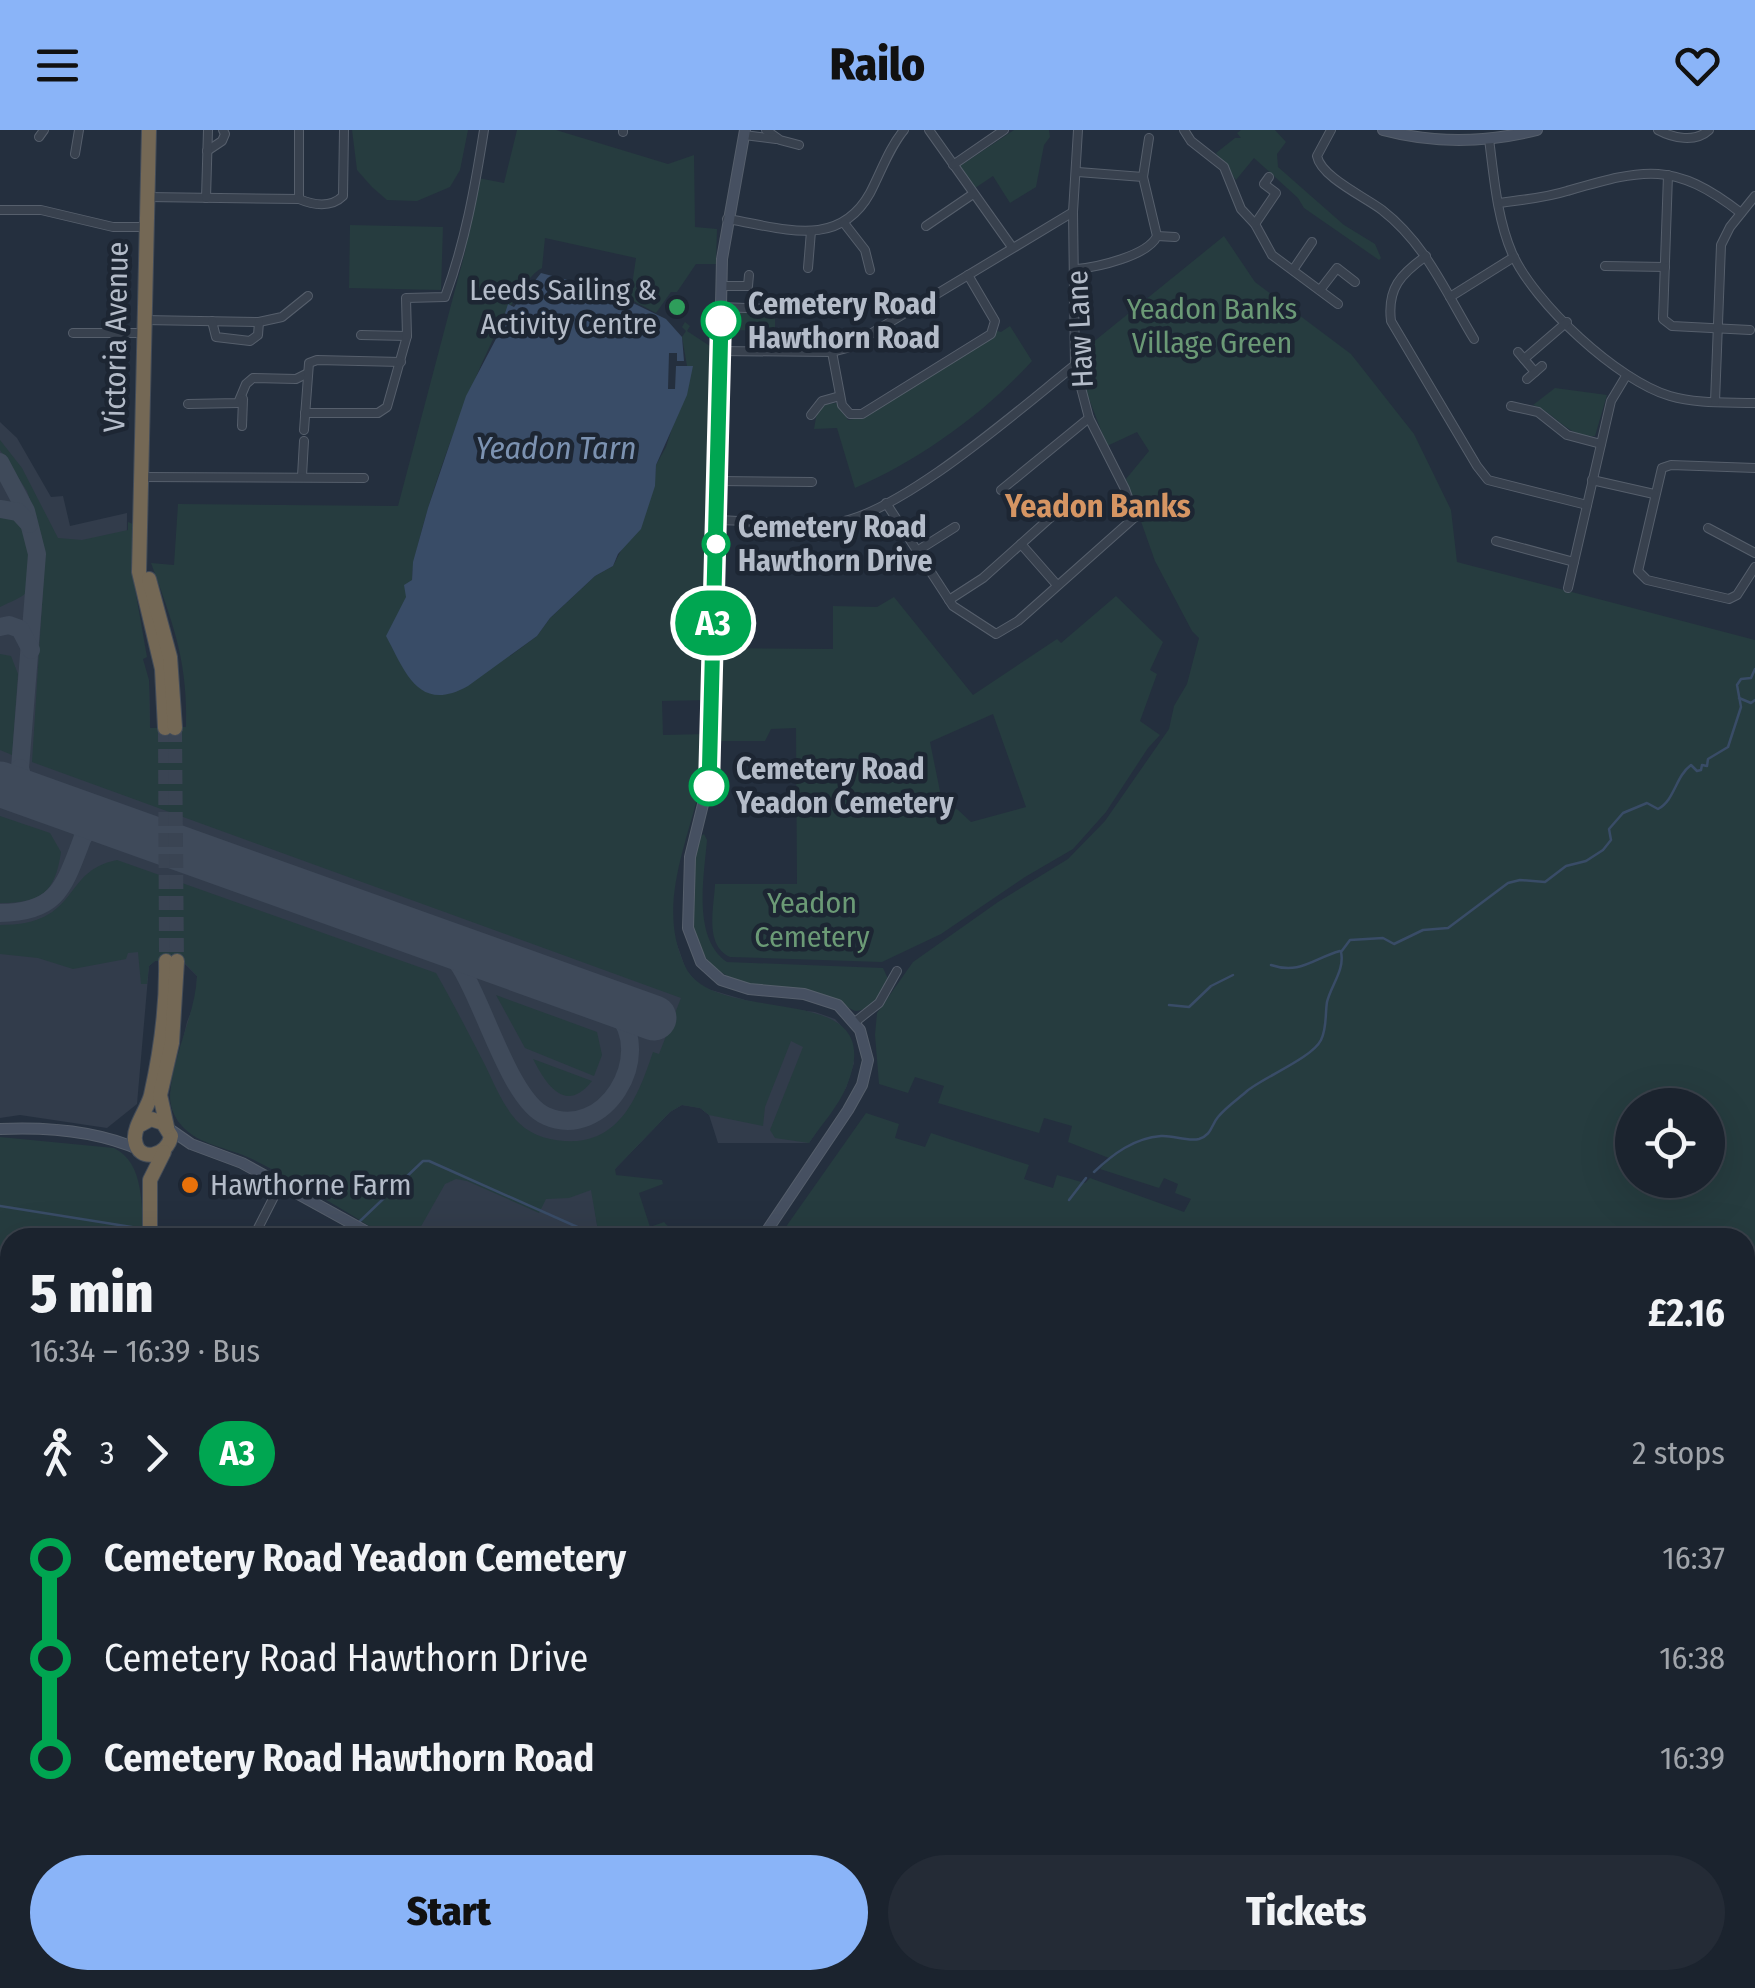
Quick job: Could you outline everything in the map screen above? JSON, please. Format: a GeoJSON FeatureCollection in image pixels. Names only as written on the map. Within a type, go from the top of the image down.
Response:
{"type":"FeatureCollection","features":[{"type":"Feature","properties":{"kind":"highway","name":"Victoria Avenue"},"geometry":{"type":"LineString","coordinates":[[149,130],[139,572],[162,669],[170,728]]}},
{"type":"Feature","properties":{"kind":"highway"},"geometry":{"type":"LineString","coordinates":[[150,1180],[170,1142],[160,1094],[172,961]]}},
{"type":"Feature","properties":{"kind":"highway"},"geometry":{"type":"LineString","coordinates":[[150,1228],[150,1180],[134,1136],[167,1042]]}},
{"type":"Feature","properties":{"kind":"highway"},"geometry":{"type":"LineString","coordinates":[[139,1126],[157,1120],[168,1128]]}},
{"type":"Feature","properties":{"kind":"highway"},"geometry":{"type":"LineString","coordinates":[[140,1151],[152,1155],[165,1151]]}},
{"type":"Feature","properties":{"kind":"street"},"geometry":{"type":"LineString","coordinates":[[75,154],[80,130]]}},
{"type":"Feature","properties":{"kind":"street"},"geometry":{"type":"LineString","coordinates":[[206,198],[208,130]]}},
{"type":"Feature","properties":{"kind":"street"},"geometry":{"type":"LineString","coordinates":[[208,151],[222,141],[222,130]]}},
{"type":"Feature","properties":{"kind":"street"},"geometry":{"type":"LineString","coordinates":[[299,130],[299,198]]}},
{"type":"Feature","properties":{"kind":"street"},"geometry":{"type":"LineString","coordinates":[[147,197],[299,198],[311,204],[332,204],[343,196],[344,130]]}},
{"type":"Feature","properties":{"kind":"street"},"geometry":{"type":"LineString","coordinates":[[306,413],[382,412],[389,404],[406,336],[406,298],[446,297],[462,249],[484,130]]}},
{"type":"Feature","properties":{"kind":"street"},"geometry":{"type":"LineString","coordinates":[[766,130],[780,140]]}},
{"type":"Feature","properties":{"kind":"street"},"geometry":{"type":"LineString","coordinates":[[727,219],[811,231],[844,224],[868,196],[904,130]]}},
{"type":"Feature","properties":{"kind":"street"},"geometry":{"type":"LineString","coordinates":[[929,130],[1012,247]]}},
{"type":"Feature","properties":{"kind":"street"},"geometry":{"type":"LineString","coordinates":[[953,165],[1004,130]]}},
{"type":"Feature","properties":{"kind":"street","name":"Haw Lane"},"geometry":{"type":"LineString","coordinates":[[1057,586],[1135,517],[1089,418],[1076,365],[1073,212],[1078,130]]}},
{"type":"Feature","properties":{"kind":"street"},"geometry":{"type":"LineString","coordinates":[[1184,130],[1191,141],[1224,168],[1237,202],[1272,255],[1338,304]]}},
{"type":"Feature","properties":{"kind":"street"},"geometry":{"type":"LineString","coordinates":[[1331,130],[1317,156],[1322,170],[1382,210],[1416,242],[1474,339]]}},
{"type":"Feature","properties":{"kind":"street"},"geometry":{"type":"LineString","coordinates":[[1390,131],[1452,141],[1536,130]]}},
{"type":"Feature","properties":{"kind":"street"},"geometry":{"type":"LineString","coordinates":[[1658,130],[1691,139],[1709,130]]}},
{"type":"Feature","properties":{"kind":"street"},"geometry":{"type":"LineString","coordinates":[[769,1228],[862,1085],[867,1048],[855,1022],[838,1005],[804,994],[749,989],[721,980],[701,962],[690,937],[690,858],[711,772],[721,286],[727,219],[744,132],[799,146]]}},
{"type":"Feature","properties":{"kind":"street"},"geometry":{"type":"LineString","coordinates":[[1148,138],[1143,176],[1158,236]]}},
{"type":"Feature","properties":{"kind":"street"},"geometry":{"type":"LineString","coordinates":[[1489,139],[1498,203],[1514,257],[1532,285],[1566,322],[1626,376],[1668,396],[1755,403]]}},
{"type":"Feature","properties":{"kind":"street"},"geometry":{"type":"LineString","coordinates":[[1078,172],[1143,176]]}},
{"type":"Feature","properties":{"kind":"street"},"geometry":{"type":"LineString","coordinates":[[1498,203],[1553,194],[1620,175],[1668,174],[1706,188],[1741,212]]}},
{"type":"Feature","properties":{"kind":"street"},"geometry":{"type":"LineString","coordinates":[[1668,174],[1663,319],[1672,326],[1750,330]]}},
{"type":"Feature","properties":{"kind":"street"},"geometry":{"type":"LineString","coordinates":[[1255,224],[1276,194],[1264,184],[1270,177]]}},
{"type":"Feature","properties":{"kind":"street"},"geometry":{"type":"LineString","coordinates":[[926,226],[973,194]]}},
{"type":"Feature","properties":{"kind":"street"},"geometry":{"type":"LineString","coordinates":[[1714,402],[1721,245],[1755,196]]}},
{"type":"Feature","properties":{"kind":"street"},"geometry":{"type":"LineString","coordinates":[[0,210],[41,210],[114,227],[146,227]]}},
{"type":"Feature","properties":{"kind":"street"},"geometry":{"type":"LineString","coordinates":[[721,351],[832,352],[847,348],[1073,212]]}},
{"type":"Feature","properties":{"kind":"street"},"geometry":{"type":"LineString","coordinates":[[844,224],[865,250],[870,270]]}},
{"type":"Feature","properties":{"kind":"street"},"geometry":{"type":"LineString","coordinates":[[808,268],[811,231]]}},
{"type":"Feature","properties":{"kind":"street"},"geometry":{"type":"LineString","coordinates":[[1158,236],[1175,237]]}},
{"type":"Feature","properties":{"kind":"street"},"geometry":{"type":"LineString","coordinates":[[1076,269],[1106,264],[1148,248],[1158,236]]}},
{"type":"Feature","properties":{"kind":"street"},"geometry":{"type":"LineString","coordinates":[[1293,270],[1312,242]]}},
{"type":"Feature","properties":{"kind":"street"},"geometry":{"type":"LineString","coordinates":[[1426,256],[1398,279],[1390,298],[1391,321],[1476,466],[1488,480],[1587,505]]}},
{"type":"Feature","properties":{"kind":"street"},"geometry":{"type":"LineString","coordinates":[[1450,296],[1514,257]]}},
{"type":"Feature","properties":{"kind":"street"},"geometry":{"type":"LineString","coordinates":[[1605,266],[1665,268]]}},
{"type":"Feature","properties":{"kind":"street"},"geometry":{"type":"LineString","coordinates":[[1320,290],[1337,268],[1356,282]]}},
{"type":"Feature","properties":{"kind":"street"},"geometry":{"type":"LineString","coordinates":[[721,286],[748,286],[748,274]]}},
{"type":"Feature","properties":{"kind":"street"},"geometry":{"type":"LineString","coordinates":[[832,352],[842,405],[850,414],[862,414],[991,334],[993,316],[968,274]]}},
{"type":"Feature","properties":{"kind":"street"},"geometry":{"type":"LineString","coordinates":[[73,333],[212,321],[259,322],[282,318],[308,296]]}},
{"type":"Feature","properties":{"kind":"street"},"geometry":{"type":"LineString","coordinates":[[721,308],[772,309]]}},
{"type":"Feature","properties":{"kind":"street"},"geometry":{"type":"LineString","coordinates":[[212,321],[216,338],[250,340],[258,335],[259,322]]}},
{"type":"Feature","properties":{"kind":"street"},"geometry":{"type":"LineString","coordinates":[[1527,379],[1538,369],[1521,356],[1566,322]]}},
{"type":"Feature","properties":{"kind":"street"},"geometry":{"type":"LineString","coordinates":[[361,334],[406,336]]}},
{"type":"Feature","properties":{"kind":"street"},"geometry":{"type":"LineString","coordinates":[[304,430],[309,364],[317,360],[401,362]]}},
{"type":"Feature","properties":{"kind":"street"},"geometry":{"type":"LineString","coordinates":[[718,520],[834,522],[860,516],[886,504],[966,452],[1076,365]]}},
{"type":"Feature","properties":{"kind":"street"},"geometry":{"type":"LineString","coordinates":[[242,426],[246,384],[253,378],[296,379],[306,374]]}},
{"type":"Feature","properties":{"kind":"street"},"geometry":{"type":"LineString","coordinates":[[1568,588],[1611,401],[1626,376]]}},
{"type":"Feature","properties":{"kind":"street"},"geometry":{"type":"LineString","coordinates":[[811,415],[822,401],[840,396]]}},
{"type":"Feature","properties":{"kind":"street"},"geometry":{"type":"LineString","coordinates":[[188,404],[243,399]]}},
{"type":"Feature","properties":{"kind":"street"},"geometry":{"type":"LineString","coordinates":[[1511,406],[1538,412],[1567,435],[1601,444]]}},
{"type":"Feature","properties":{"kind":"street"},"geometry":{"type":"LineString","coordinates":[[1001,490],[1089,418]]}},
{"type":"Feature","properties":{"kind":"street"},"geometry":{"type":"LineString","coordinates":[[302,476],[304,441]]}},
{"type":"Feature","properties":{"kind":"street"},"geometry":{"type":"LineString","coordinates":[[1755,468],[1667,465],[1659,472],[1638,568],[1642,578],[1730,600],[1755,566]]}},
{"type":"Feature","properties":{"kind":"street"},"geometry":{"type":"LineString","coordinates":[[141,477],[364,478]]}},
{"type":"Feature","properties":{"kind":"street"},"geometry":{"type":"LineString","coordinates":[[1592,480],[1654,494]]}},
{"type":"Feature","properties":{"kind":"street"},"geometry":{"type":"LineString","coordinates":[[718,481],[812,482]]}},
{"type":"Feature","properties":{"kind":"street"},"geometry":{"type":"LineString","coordinates":[[886,504],[948,600],[996,634],[1018,621],[1057,586],[1021,544]]}},
{"type":"Feature","properties":{"kind":"street"},"geometry":{"type":"LineString","coordinates":[[948,600],[984,578],[1060,509]]}},
{"type":"Feature","properties":{"kind":"street"},"geometry":{"type":"LineString","coordinates":[[916,551],[955,527]]}},
{"type":"Feature","properties":{"kind":"street"},"geometry":{"type":"LineString","coordinates":[[1708,528],[1755,553]]}},
{"type":"Feature","properties":{"kind":"street"},"geometry":{"type":"LineString","coordinates":[[1496,542],[1574,562]]}},
{"type":"Feature","properties":{"kind":"street"},"geometry":{"type":"LineString","coordinates":[[855,1022],[880,1003],[897,971]]}},
{"type":"Feature","properties":{"kind":"street"},"geometry":{"type":"LineString","coordinates":[[115,1140],[139,1126]]}},
{"type":"Feature","properties":{"kind":"street"},"geometry":{"type":"LineString","coordinates":[[168,1128],[191,1144],[242,1163],[360,1228]]}},
{"type":"Feature","properties":{"kind":"street"},"geometry":{"type":"LineString","coordinates":[[0,1129],[47,1129],[115,1140],[140,1151]]}},
{"type":"Feature","properties":{"kind":"street"},"geometry":{"type":"LineString","coordinates":[[165,1151],[191,1144]]}},
{"type":"Feature","properties":{"kind":"street"},"geometry":{"type":"LineString","coordinates":[[258,1228],[281,1184]]}},
{"type":"Feature","properties":{"kind":"shaded area"},"geometry":{"type":"Polygon","coordinates":[[[0,422],[17,438],[51,497],[63,496],[70,526],[127,513],[126,672],[149,680],[150,729],[186,727],[187,699],[562,829],[636,888],[672,905],[673,933],[686,970],[701,987],[766,1006],[815,1012],[835,1019],[846,1031],[854,1063],[846,1088],[809,1143],[718,1143],[709,1115],[700,1108],[682,1105],[670,1112],[615,1169],[615,1175],[592,1190],[598,1228],[379,1228],[252,1158],[196,1137],[178,1121],[170,1095],[196,999],[197,976],[182,961],[155,961],[149,966],[137,1104],[107,1128],[20,1115],[0,1118],[0,422]]]}},
{"type":"Feature","properties":{"kind":"green space"},"geometry":{"type":"Polygon","coordinates":[[[352,130],[468,130],[460,170],[450,187],[417,201],[387,200],[372,187],[357,170],[352,130]]]}},
{"type":"Feature","properties":{"kind":"green space"},"geometry":{"type":"Polygon","coordinates":[[[517,130],[556,130],[668,164],[694,155],[695,227],[717,229],[716,264],[696,264],[656,313],[630,299],[636,258],[545,238],[542,268],[524,285],[504,319],[461,413],[427,513],[412,580],[510,656],[537,636],[550,618],[595,576],[613,566],[654,487],[656,465],[666,447],[692,366],[687,366],[682,337],[685,322],[690,326],[687,331],[713,348],[716,358],[708,520],[708,700],[662,701],[663,735],[707,734],[700,787],[676,881],[677,945],[685,966],[702,985],[729,996],[823,1016],[845,1029],[854,1051],[844,1093],[809,1143],[775,1138],[770,1130],[803,1047],[791,1041],[765,1107],[763,1126],[682,1105],[670,1112],[615,1169],[616,1175],[662,1180],[663,1184],[639,1193],[650,1227],[664,1222],[670,1228],[597,1228],[591,1190],[569,1198],[546,1199],[539,1213],[456,1179],[445,1184],[420,1228],[372,1228],[256,1161],[201,1140],[179,1123],[170,1096],[197,976],[183,961],[155,961],[149,966],[147,984],[141,984],[138,952],[128,953],[126,959],[73,969],[38,958],[0,954],[0,925],[26,923],[45,916],[86,875],[117,860],[436,973],[513,1117],[532,1132],[562,1141],[593,1138],[607,1131],[628,1109],[653,1052],[659,1054],[681,998],[32,762],[44,573],[42,537],[27,491],[0,450],[0,440],[22,468],[58,538],[82,540],[128,530],[128,522],[133,524],[133,577],[147,657],[143,659],[149,680],[150,728],[186,727],[178,643],[151,563],[174,565],[178,504],[398,506],[465,252],[478,178],[504,183],[517,130]]]}},
{"type":"Feature","properties":{"kind":"green space"},"geometry":{"type":"Polygon","coordinates":[[[1014,130],[1049,130],[1050,137],[1044,145],[1036,187],[1010,203],[993,176],[975,188],[960,166],[1014,130]]]}},
{"type":"Feature","properties":{"kind":"green space"},"geometry":{"type":"Polygon","coordinates":[[[1275,130],[1286,142],[1277,154],[1278,167],[1344,225],[1375,244],[1381,258],[1304,208],[1254,158],[1236,180],[1216,153],[1235,138],[1241,138],[1237,133],[1275,130]]]}},
{"type":"Feature","properties":{"kind":"green space"},"geometry":{"type":"Polygon","coordinates":[[[350,225],[443,227],[441,290],[349,288],[350,225]]]}},
{"type":"Feature","properties":{"kind":"green space","name":"Yeadon Banks Village Green"},"geometry":{"type":"Polygon","coordinates":[[[1224,236],[1255,282],[1351,354],[1414,434],[1451,510],[1457,562],[1755,640],[1755,1228],[785,1228],[866,1113],[899,1124],[895,1138],[925,1147],[931,1133],[1029,1165],[1024,1179],[1053,1188],[1057,1175],[1085,1183],[1090,1178],[1184,1212],[1191,1199],[1175,1193],[1178,1184],[1164,1178],[1159,1188],[1100,1169],[1109,1158],[1068,1142],[1072,1126],[1044,1118],[1039,1133],[938,1103],[944,1086],[915,1077],[908,1093],[879,1084],[877,1013],[913,962],[1068,859],[1105,821],[1169,729],[1174,706],[1187,684],[1199,638],[1155,561],[1126,479],[1149,451],[1137,432],[1107,446],[1086,391],[1081,352],[1224,236]]]}},
{"type":"Feature","properties":{"kind":"green space"},"geometry":{"type":"Polygon","coordinates":[[[726,310],[775,311],[775,331],[726,330],[726,310]]]}},
{"type":"Feature","properties":{"kind":"green space"},"geometry":{"type":"Polygon","coordinates":[[[1010,326],[1032,361],[994,399],[950,434],[855,488],[837,428],[814,429],[823,404],[837,403],[848,420],[865,417],[994,330],[1001,332],[1010,326]]]}},
{"type":"Feature","properties":{"kind":"green space"},"geometry":{"type":"Polygon","coordinates":[[[1555,388],[1607,395],[1595,436],[1577,433],[1533,405],[1555,388]]]}},
{"type":"Feature","properties":{"kind":"green space"},"geometry":{"type":"Polygon","coordinates":[[[0,516],[12,516],[21,522],[31,583],[27,592],[0,607],[0,516]]]}},
{"type":"Feature","properties":{"kind":"green space","name":"Yeadon Cemetery"},"geometry":{"type":"Polygon","coordinates":[[[1116,596],[1163,642],[1150,670],[1157,674],[1140,721],[1160,735],[1106,812],[1073,849],[941,934],[882,962],[730,957],[722,951],[712,925],[715,884],[797,884],[796,728],[771,729],[765,741],[716,741],[718,648],[833,649],[833,606],[877,607],[894,597],[973,695],[1057,639],[1061,643],[1116,596]],[[993,714],[930,742],[944,811],[957,809],[971,822],[1026,807],[993,714]]]}},
{"type":"Feature","properties":{"kind":"green space"},"geometry":{"type":"Polygon","coordinates":[[[0,654],[11,656],[18,674],[12,755],[0,750],[0,654]]]}},
{"type":"Feature","properties":{"kind":"green space"},"geometry":{"type":"Polygon","coordinates":[[[0,816],[50,833],[61,852],[55,877],[36,898],[0,903],[0,816]]]}},
{"type":"Feature","properties":{"kind":"green space"},"geometry":{"type":"Polygon","coordinates":[[[704,834],[704,923],[716,951],[727,962],[883,968],[889,981],[876,1001],[855,1011],[825,997],[751,985],[727,976],[710,963],[699,947],[691,907],[697,839],[704,834]]]}},
{"type":"Feature","properties":{"kind":"green space"},"geometry":{"type":"Polygon","coordinates":[[[496,995],[597,1032],[602,1055],[594,1076],[525,1048],[496,995]]]}},
{"type":"Feature","properties":{"kind":"green space"},"geometry":{"type":"Polygon","coordinates":[[[533,1059],[592,1081],[582,1091],[565,1096],[550,1086],[533,1059]]]}},
{"type":"Feature","properties":{"kind":"green space"},"geometry":{"type":"Polygon","coordinates":[[[0,1137],[114,1148],[124,1155],[136,1175],[143,1228],[0,1228],[0,1137]]]}},
{"type":"Feature","properties":{"kind":"water","name":"Yeadon Tarn"},"geometry":{"type":"Polygon","coordinates":[[[541,273],[606,290],[666,319],[682,337],[684,361],[677,361],[677,353],[669,353],[668,389],[675,389],[676,366],[693,366],[687,395],[656,465],[655,486],[641,529],[618,554],[613,566],[595,576],[550,618],[537,636],[468,686],[437,695],[425,692],[407,675],[386,636],[406,597],[404,585],[412,580],[428,508],[466,396],[498,335],[508,304],[514,307],[541,273]]]}},
{"type":"Feature","properties":{"kind":"waterway"},"geometry":{"type":"LineString","coordinates":[[1094,1172],[1116,1153],[1142,1140],[1161,1136],[1190,1140],[1203,1137],[1221,1113],[1247,1091],[1316,1047],[1324,1031],[1327,1002],[1339,971],[1341,952],[1350,940],[1383,938],[1394,944],[1423,930],[1448,928],[1508,883],[1545,882],[1566,866],[1586,861],[1603,850],[1611,840],[1609,829],[1623,813],[1647,803],[1658,809],[1664,805],[1691,765],[1701,770],[1708,759],[1728,747],[1741,707],[1737,685],[1741,679],[1751,678],[1755,669]]}},
{"type":"Feature","properties":{"kind":"waterway"},"geometry":{"type":"LineString","coordinates":[[1739,698],[1751,703],[1755,700]]}},
{"type":"Feature","properties":{"kind":"waterway"},"geometry":{"type":"LineString","coordinates":[[1271,965],[1299,967],[1340,951]]}},
{"type":"Feature","properties":{"kind":"waterway"},"geometry":{"type":"LineString","coordinates":[[1169,1005],[1189,1007],[1211,986],[1233,975]]}},
{"type":"Feature","properties":{"kind":"waterway"},"geometry":{"type":"LineString","coordinates":[[359,1222],[423,1161],[429,1161],[580,1228]]}},
{"type":"Feature","properties":{"kind":"waterway"},"geometry":{"type":"LineString","coordinates":[[1069,1200],[1086,1178]]}},
{"type":"Feature","properties":{"kind":"waterway"},"geometry":{"type":"LineString","coordinates":[[0,1206],[138,1228]]}},
{"type":"Feature","properties":{"kind":"taxiway"},"geometry":{"type":"LineString","coordinates":[[0,462],[26,511],[37,554],[20,768]]}},
{"type":"Feature","properties":{"kind":"taxiway"},"geometry":{"type":"LineString","coordinates":[[0,509],[18,512],[29,524]]}},
{"type":"Feature","properties":{"kind":"taxiway"},"geometry":{"type":"LineString","coordinates":[[0,627],[20,629],[31,650]]}},
{"type":"Feature","properties":{"kind":"taxiway"},"geometry":{"type":"LineString","coordinates":[[0,781],[11,778],[20,768],[25,788],[43,800]]}},
{"type":"Feature","properties":{"kind":"taxiway"},"geometry":{"type":"LineString","coordinates":[[70,809],[82,821],[83,837],[96,824],[114,825]]}},
{"type":"Feature","properties":{"kind":"taxiway"},"geometry":{"type":"LineString","coordinates":[[0,913],[35,908],[56,893],[83,837]]}},
{"type":"Feature","properties":{"kind":"taxiway"},"geometry":{"type":"LineString","coordinates":[[417,933],[446,950],[459,965],[509,1071],[533,1107],[546,1116],[567,1121],[587,1117],[618,1090],[627,1071],[627,1030],[613,1009],[590,995]]}},
{"type":"Feature","properties":{"kind":"runway"},"geometry":{"type":"LineString","coordinates":[[0,784],[654,1018]]}},
{"type":"Feature","properties":{"kind":"tunnel"},"geometry":{"type":"LineString","coordinates":[[165,728],[166,961]]}},
{"type":"Feature","properties":{"kind":"tunnel"},"geometry":{"type":"LineString","coordinates":[[175,728],[177,961]]}},
{"type":"Feature","properties":{"kind":"bus line","name":"A3"},"geometry":{"type":"LineString","coordinates":[[709,786],[721,321]]}},
{"type":"Feature","properties":{"kind":"place","name":"Leeds Sailing & Activity Centre"},"geometry":{"type":"Point","coordinates":[677,307]}},
{"type":"Feature","properties":{"kind":"place","name":"Cemetery Road Hawthorn Road"},"geometry":{"type":"Point","coordinates":[721,321]}},
{"type":"Feature","properties":{"kind":"place","name":"Cemetery Road Hawthorn Drive"},"geometry":{"type":"Point","coordinates":[716,544]}},
{"type":"Feature","properties":{"kind":"place","name":"Cemetery Road Yeadon Cemetery"},"geometry":{"type":"Point","coordinates":[709,786]}},
{"type":"Feature","properties":{"kind":"place","name":"Hawthorne Farm"},"geometry":{"type":"Point","coordinates":[190,1185]}},
{"type":"Feature","properties":{"kind":"district","name":"Yeadon Banks"},"geometry":{"type":"Point","coordinates":[1098,506]}}]}
